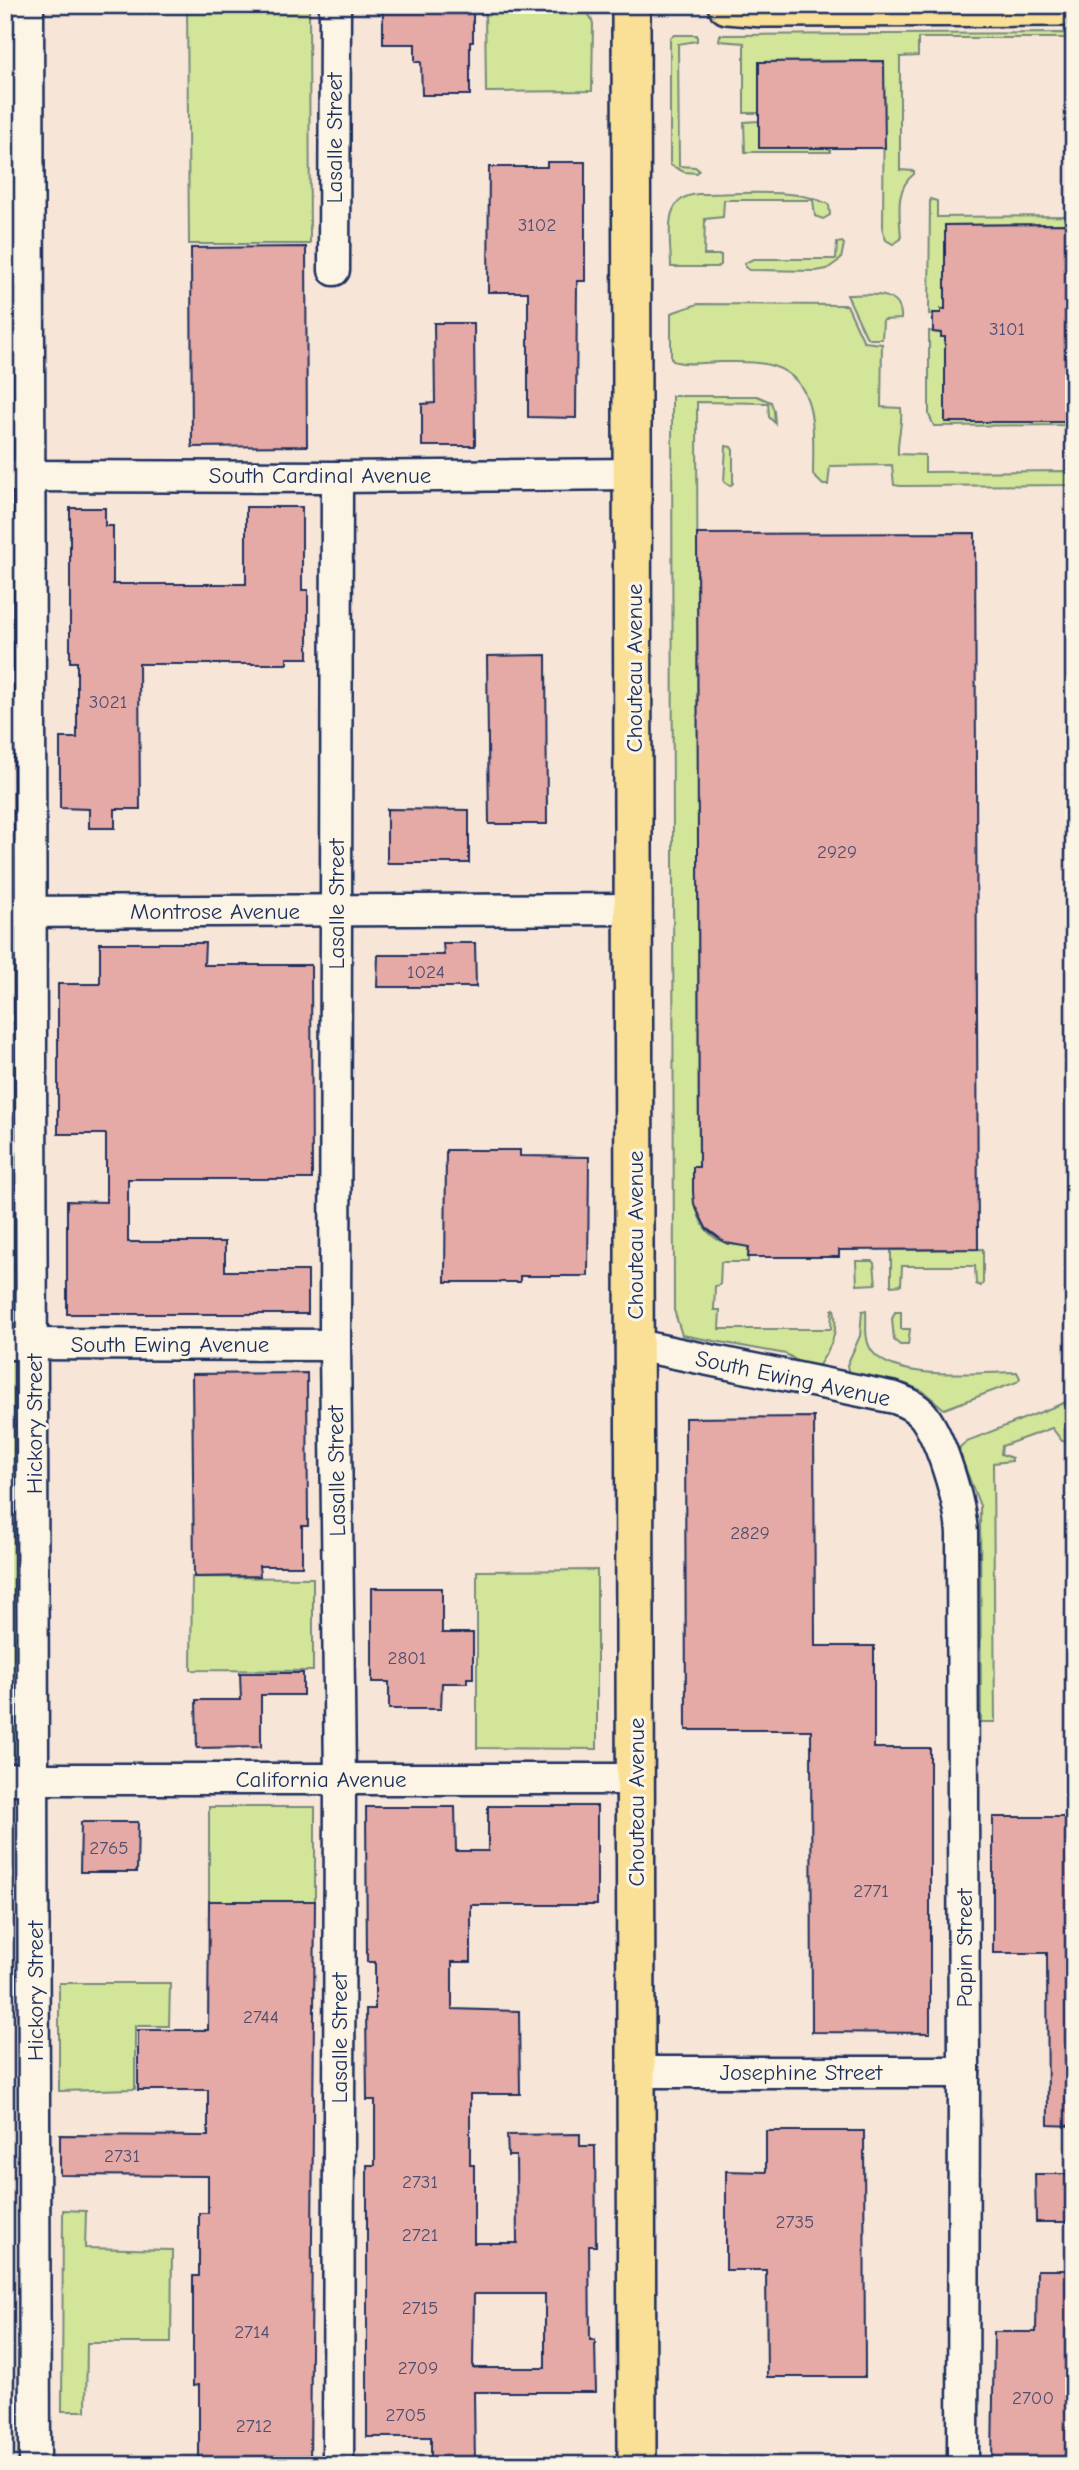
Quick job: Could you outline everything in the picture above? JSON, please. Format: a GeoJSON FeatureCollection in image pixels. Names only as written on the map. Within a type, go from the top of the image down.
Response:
{"type":"FeatureCollection","features":[{"type":"Feature","properties":{"kind":"main road","name":"Chouteau Avenue"},"geometry":{"type":"LineString","coordinates":[[631,5],[637,2465]]}},
{"type":"Feature","properties":{"kind":"main road"},"geometry":{"type":"LineString","coordinates":[[727,5],[763,8],[1074,7]]}},
{"type":"Feature","properties":{"kind":"street","name":"Hickory Street"},"geometry":{"type":"LineString","coordinates":[[28,5],[18,476],[20,1779],[35,2465]]}},
{"type":"Feature","properties":{"kind":"street","name":"Lasalle Street"},"geometry":{"type":"LineString","coordinates":[[334,5],[334,270]]}},
{"type":"Feature","properties":{"kind":"street","name":"South Cardinal Avenue"},"geometry":{"type":"LineString","coordinates":[[18,476],[634,474]]}},
{"type":"Feature","properties":{"kind":"street","name":"Lasalle Street"},"geometry":{"type":"LineString","coordinates":[[338,477],[335,1345],[340,1779],[338,2465]]}},
{"type":"Feature","properties":{"kind":"street","name":"Montrose Avenue"},"geometry":{"type":"LineString","coordinates":[[19,912],[634,909]]}},
{"type":"Feature","properties":{"kind":"street","name":"South Ewing Avenue"},"geometry":{"type":"LineString","coordinates":[[19,1344],[335,1345]]}},
{"type":"Feature","properties":{"kind":"street","name":"South Ewing Avenue"},"geometry":{"type":"LineString","coordinates":[[636,1345],[895,1398],[911,1404],[922,1414],[934,1436]]}},
{"type":"Feature","properties":{"kind":"street","name":"Papin Street"},"geometry":{"type":"LineString","coordinates":[[934,1436],[955,1490],[961,1512],[962,1533],[963,2465]]}},
{"type":"Feature","properties":{"kind":"street","name":"California Avenue"},"geometry":{"type":"LineString","coordinates":[[20,1779],[637,1779]]}},
{"type":"Feature","properties":{"kind":"street","name":"Josephine Street"},"geometry":{"type":"LineString","coordinates":[[637,2072],[964,2072]]}},
{"type":"Feature","properties":{"kind":"green space"},"geometry":{"type":"Polygon","coordinates":[[[187,5],[309,5],[310,244],[189,244],[187,5]]]}},
{"type":"Feature","properties":{"kind":"green space"},"geometry":{"type":"Polygon","coordinates":[[[485,5],[575,5],[585,11],[593,24],[592,91],[486,92],[485,5]]]}},
{"type":"Feature","properties":{"kind":"green space"},"geometry":{"type":"Polygon","coordinates":[[[1074,33],[1074,38],[918,38],[918,56],[900,57],[900,170],[914,171],[914,174],[903,187],[899,212],[901,239],[893,244],[886,240],[883,231],[884,61],[759,62],[759,113],[744,113],[744,43],[719,41],[720,35],[1074,33]]]}},
{"type":"Feature","properties":{"kind":"green space"},"geometry":{"type":"Polygon","coordinates":[[[674,35],[697,35],[697,41],[678,44],[679,166],[695,167],[699,170],[697,173],[684,172],[670,165],[670,38],[674,35]]]}},
{"type":"Feature","properties":{"kind":"green space"},"geometry":{"type":"Polygon","coordinates":[[[759,121],[760,148],[830,148],[830,152],[745,152],[744,122],[759,121]]]}},
{"type":"Feature","properties":{"kind":"green space"},"geometry":{"type":"Polygon","coordinates":[[[766,193],[801,196],[829,205],[830,215],[823,219],[815,216],[813,200],[724,200],[723,217],[705,219],[704,255],[721,255],[721,265],[671,267],[670,221],[673,211],[686,197],[698,194],[766,193]]]}},
{"type":"Feature","properties":{"kind":"green space"},"geometry":{"type":"Polygon","coordinates":[[[930,199],[937,201],[937,217],[1074,216],[1074,224],[945,225],[945,309],[941,309],[941,313],[929,315],[930,199]]]}},
{"type":"Feature","properties":{"kind":"green space"},"geometry":{"type":"Polygon","coordinates":[[[837,243],[844,244],[841,259],[827,269],[749,270],[745,267],[745,263],[753,259],[836,259],[837,243]]]}},
{"type":"Feature","properties":{"kind":"green space"},"geometry":{"type":"Polygon","coordinates":[[[847,295],[890,298],[900,309],[901,319],[883,320],[882,339],[870,339],[866,336],[847,295]]]}},
{"type":"Feature","properties":{"kind":"green space"},"geometry":{"type":"Polygon","coordinates":[[[698,304],[847,305],[864,342],[882,344],[881,407],[901,408],[898,454],[925,455],[925,472],[1074,471],[1074,485],[900,486],[894,485],[892,465],[830,466],[828,485],[823,485],[813,475],[810,407],[796,380],[783,370],[760,363],[691,364],[673,361],[671,313],[698,304]]]}},
{"type":"Feature","properties":{"kind":"green space"},"geometry":{"type":"Polygon","coordinates":[[[929,331],[941,333],[941,337],[945,337],[945,422],[1074,422],[1074,425],[934,426],[929,415],[929,331]]]}},
{"type":"Feature","properties":{"kind":"green space"},"geometry":{"type":"Polygon","coordinates":[[[672,396],[757,396],[771,402],[774,411],[775,423],[769,417],[768,403],[697,402],[699,1167],[693,1168],[693,1179],[695,1201],[701,1222],[707,1231],[726,1243],[748,1245],[748,1262],[721,1262],[720,1285],[715,1286],[714,1310],[720,1310],[719,1329],[831,1329],[834,1309],[833,1338],[819,1365],[813,1366],[805,1365],[786,1354],[682,1335],[674,1310],[672,396]]]}},
{"type":"Feature","properties":{"kind":"green space"},"geometry":{"type":"Polygon","coordinates":[[[726,446],[733,450],[733,483],[730,486],[724,482],[726,446]]]}},
{"type":"Feature","properties":{"kind":"green space"},"geometry":{"type":"Polygon","coordinates":[[[5,1166],[15,1166],[18,1743],[16,1758],[5,1760],[5,1166]]]}},
{"type":"Feature","properties":{"kind":"green space"},"geometry":{"type":"Polygon","coordinates":[[[983,1249],[981,1286],[976,1284],[975,1266],[902,1266],[901,1285],[891,1286],[891,1250],[983,1249]]]}},
{"type":"Feature","properties":{"kind":"green space"},"geometry":{"type":"Polygon","coordinates":[[[856,1261],[874,1263],[876,1284],[857,1285],[856,1261]]]}},
{"type":"Feature","properties":{"kind":"green space"},"geometry":{"type":"Polygon","coordinates":[[[866,1310],[866,1335],[870,1348],[880,1359],[896,1367],[960,1374],[1017,1372],[1020,1378],[1017,1382],[944,1409],[923,1391],[906,1384],[852,1374],[847,1365],[860,1336],[862,1311],[866,1310]]]}},
{"type":"Feature","properties":{"kind":"green space"},"geometry":{"type":"Polygon","coordinates":[[[895,1312],[901,1312],[901,1329],[910,1329],[908,1345],[900,1345],[894,1340],[892,1319],[895,1312]]]}},
{"type":"Feature","properties":{"kind":"green space"},"geometry":{"type":"Polygon","coordinates":[[[1074,1399],[1074,1421],[1069,1421],[1068,1441],[1062,1441],[1052,1428],[1002,1446],[1001,1454],[1012,1458],[1012,1461],[993,1463],[995,1722],[981,1722],[980,1506],[959,1452],[960,1447],[967,1441],[1074,1399]]]}},
{"type":"Feature","properties":{"kind":"green space"},"geometry":{"type":"Polygon","coordinates":[[[597,1570],[597,1749],[477,1748],[477,1571],[597,1570]]]}},
{"type":"Feature","properties":{"kind":"green space"},"geometry":{"type":"Polygon","coordinates":[[[192,1577],[313,1578],[313,1671],[191,1670],[192,1577]]]}},
{"type":"Feature","properties":{"kind":"green space"},"geometry":{"type":"Polygon","coordinates":[[[5,1806],[8,1806],[10,2065],[5,2066],[5,1806]]]}},
{"type":"Feature","properties":{"kind":"green space"},"geometry":{"type":"Polygon","coordinates":[[[209,1807],[315,1807],[315,1901],[209,1901],[209,1807]]]}},
{"type":"Feature","properties":{"kind":"green space"},"geometry":{"type":"Polygon","coordinates":[[[59,1983],[170,1983],[169,2026],[135,2026],[135,2089],[59,2091],[59,1983]]]}},
{"type":"Feature","properties":{"kind":"green space"},"geometry":{"type":"Polygon","coordinates":[[[63,2210],[86,2211],[85,2248],[172,2250],[171,2343],[87,2343],[86,2411],[62,2411],[63,2210]]]}},
{"type":"Feature","properties":{"kind":"building"},"geometry":{"type":"Polygon","coordinates":[[[383,5],[473,5],[470,95],[422,95],[421,62],[415,62],[415,44],[383,44],[383,5]]]}},
{"type":"Feature","properties":{"kind":"building"},"geometry":{"type":"Polygon","coordinates":[[[884,61],[885,148],[759,148],[759,62],[884,61]]]}},
{"type":"Feature","properties":{"kind":"building"},"geometry":{"type":"Polygon","coordinates":[[[547,162],[585,162],[585,281],[577,281],[576,418],[528,417],[528,292],[488,292],[489,167],[547,167],[547,162]]]}},
{"type":"Feature","properties":{"kind":"building"},"geometry":{"type":"Polygon","coordinates":[[[1074,224],[1074,422],[945,422],[945,337],[941,337],[941,333],[933,332],[933,313],[941,313],[941,309],[945,309],[945,225],[1074,224]]]}},
{"type":"Feature","properties":{"kind":"building"},"geometry":{"type":"Polygon","coordinates":[[[306,247],[307,446],[192,447],[191,248],[306,247]]]}},
{"type":"Feature","properties":{"kind":"building"},"geometry":{"type":"Polygon","coordinates":[[[434,323],[474,323],[475,446],[422,446],[422,404],[435,403],[434,323]]]}},
{"type":"Feature","properties":{"kind":"building"},"geometry":{"type":"Polygon","coordinates":[[[246,507],[302,507],[302,590],[308,590],[308,658],[287,658],[287,664],[139,664],[140,809],[115,809],[115,828],[89,828],[89,809],[60,808],[60,738],[77,738],[77,662],[70,662],[70,508],[105,508],[105,526],[113,526],[113,584],[246,584],[246,507]]]}},
{"type":"Feature","properties":{"kind":"building"},"geometry":{"type":"Polygon","coordinates":[[[975,533],[978,1249],[839,1250],[839,1257],[748,1257],[749,1247],[726,1243],[706,1228],[694,1204],[693,1192],[693,1167],[699,1167],[697,534],[975,533]]]}},
{"type":"Feature","properties":{"kind":"building"},"geometry":{"type":"Polygon","coordinates":[[[546,655],[547,824],[489,824],[487,656],[546,655]]]}},
{"type":"Feature","properties":{"kind":"building"},"geometry":{"type":"Polygon","coordinates":[[[387,809],[469,810],[469,863],[387,863],[387,809]]]}},
{"type":"Feature","properties":{"kind":"building"},"geometry":{"type":"Polygon","coordinates":[[[100,943],[205,943],[204,965],[311,965],[312,1179],[128,1179],[128,1242],[225,1242],[225,1271],[308,1271],[308,1314],[67,1314],[67,1201],[106,1202],[106,1134],[58,1134],[58,984],[100,984],[100,943]]]}},
{"type":"Feature","properties":{"kind":"building"},"geometry":{"type":"Polygon","coordinates":[[[443,943],[475,943],[476,987],[377,987],[378,955],[444,955],[443,943]]]}},
{"type":"Feature","properties":{"kind":"building"},"geometry":{"type":"Polygon","coordinates":[[[446,1150],[520,1150],[520,1156],[589,1157],[588,1276],[520,1276],[520,1282],[445,1282],[446,1150]]]}},
{"type":"Feature","properties":{"kind":"building"},"geometry":{"type":"Polygon","coordinates":[[[307,1373],[308,1526],[302,1526],[302,1566],[259,1566],[260,1576],[194,1577],[192,1374],[307,1373]]]}},
{"type":"Feature","properties":{"kind":"building"},"geometry":{"type":"Polygon","coordinates":[[[814,1417],[815,1646],[874,1646],[874,1748],[930,1748],[930,2033],[812,2032],[811,1730],[686,1730],[685,1418],[814,1417]]]}},
{"type":"Feature","properties":{"kind":"building"},"geometry":{"type":"Polygon","coordinates":[[[372,1588],[442,1588],[442,1633],[473,1633],[473,1678],[467,1678],[467,1683],[442,1683],[441,1709],[389,1709],[389,1682],[372,1682],[372,1588]]]}},
{"type":"Feature","properties":{"kind":"building"},"geometry":{"type":"Polygon","coordinates":[[[240,1673],[303,1673],[303,1695],[261,1695],[261,1747],[197,1748],[196,1700],[241,1700],[240,1673]]]}},
{"type":"Feature","properties":{"kind":"building"},"geometry":{"type":"Polygon","coordinates":[[[488,1806],[597,1806],[597,1905],[471,1905],[471,1962],[452,1962],[452,2009],[519,2011],[520,2094],[470,2094],[474,2243],[517,2243],[516,2156],[508,2156],[507,2135],[580,2134],[580,2146],[595,2146],[596,2246],[589,2246],[590,2340],[595,2340],[596,2392],[474,2392],[475,2465],[431,2465],[431,2437],[367,2437],[367,2165],[375,2165],[375,2100],[367,2100],[366,2009],[375,2009],[375,1962],[367,1962],[366,1807],[455,1807],[456,1851],[488,1851],[488,1806]],[[474,2294],[473,2368],[545,2368],[545,2294],[474,2294]]]}},
{"type":"Feature","properties":{"kind":"building"},"geometry":{"type":"Polygon","coordinates":[[[993,1817],[1074,1817],[1074,2126],[1048,2125],[1047,1953],[993,1953],[993,1817]]]}},
{"type":"Feature","properties":{"kind":"building"},"geometry":{"type":"Polygon","coordinates":[[[81,1822],[138,1822],[137,1872],[80,1872],[81,1822]]]}},
{"type":"Feature","properties":{"kind":"building"},"geometry":{"type":"Polygon","coordinates":[[[209,1901],[315,1901],[310,2465],[199,2465],[199,2385],[193,2386],[193,2276],[199,2276],[199,2213],[208,2213],[208,2176],[60,2175],[60,2135],[208,2136],[208,2090],[138,2090],[138,2030],[208,2030],[209,1901]]]}},
{"type":"Feature","properties":{"kind":"building"},"geometry":{"type":"Polygon","coordinates":[[[766,2131],[864,2131],[865,2377],[767,2377],[766,2270],[726,2270],[726,2171],[766,2172],[766,2131]]]}},
{"type":"Feature","properties":{"kind":"building"},"geometry":{"type":"Polygon","coordinates":[[[1035,2174],[1074,2174],[1074,2222],[1036,2222],[1035,2174]]]}},
{"type":"Feature","properties":{"kind":"building"},"geometry":{"type":"Polygon","coordinates":[[[1037,2270],[1074,2270],[1074,2465],[992,2462],[994,2332],[1036,2332],[1037,2270]]]}}]}
